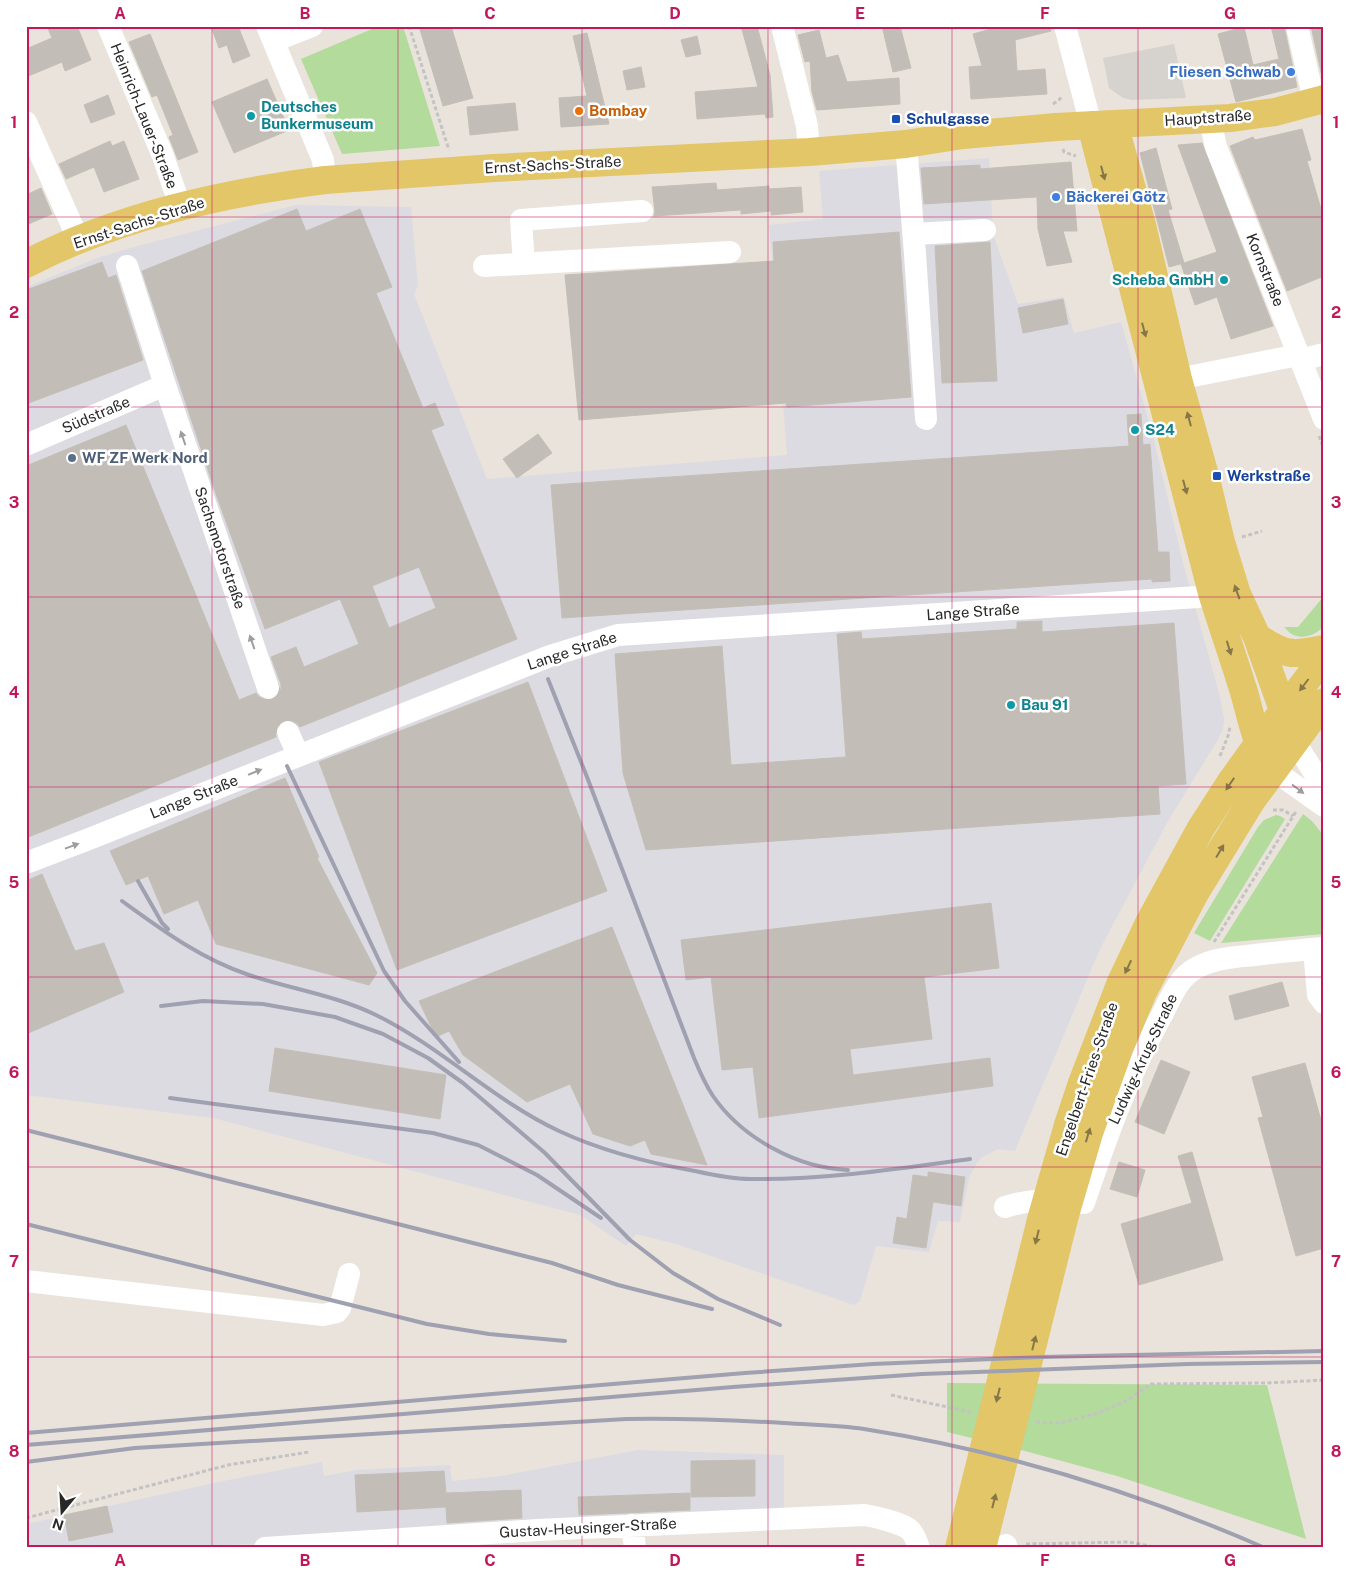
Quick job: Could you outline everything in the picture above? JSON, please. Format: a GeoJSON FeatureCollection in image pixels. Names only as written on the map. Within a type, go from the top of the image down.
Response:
{"type":"FeatureCollection","features":[{"type":"Feature","properties":{"kind":"main road","name":"Hauptstraße"},"geometry":{"type":"LineString","coordinates":[[1103,125],[1210,120],[1256,115],[1319,100]]}},
{"type":"Feature","properties":{"kind":"main road","name":"Ernst-Sachs-Straße"},"geometry":{"type":"LineString","coordinates":[[26,264],[115,227],[180,206],[254,190],[325,180],[494,168],[809,152],[906,144],[964,135],[1103,125]]}},
{"type":"Feature","properties":{"kind":"main road"},"geometry":{"type":"LineString","coordinates":[[1103,125],[1142,225],[1178,379],[1221,542],[1237,594],[1256,637],[1295,742]]}},
{"type":"Feature","properties":{"kind":"main road"},"geometry":{"type":"LineString","coordinates":[[1103,125],[1212,593],[1244,690],[1258,744],[1273,770]]}},
{"type":"Feature","properties":{"kind":"main road"},"geometry":{"type":"LineString","coordinates":[[1256,637],[1279,651],[1291,654],[1324,649]]}},
{"type":"Feature","properties":{"kind":"main road","name":"Engelbert-Fries-Straße"},"geometry":{"type":"LineString","coordinates":[[998,1547],[1066,1215],[1089,1133],[1119,1049],[1143,992],[1160,929],[1202,828],[1230,783],[1324,657]]}},
{"type":"Feature","properties":{"kind":"main road","name":"Engelbert-Fries-Straße"},"geometry":{"type":"LineString","coordinates":[[959,1548],[1042,1216],[1068,1125],[1082,1083],[1122,982],[1222,848],[1273,770],[1324,702]]}},
{"type":"Feature","properties":{"kind":"street","name":"Heinrich-Lauer-Straße"},"geometry":{"type":"LineString","coordinates":[[108,26],[162,156],[180,206]]}},
{"type":"Feature","properties":{"kind":"street"},"geometry":{"type":"LineString","coordinates":[[312,26],[271,34],[323,160],[325,180]]}},
{"type":"Feature","properties":{"kind":"street"},"geometry":{"type":"LineString","coordinates":[[782,26],[807,126],[809,152]]}},
{"type":"Feature","properties":{"kind":"street"},"geometry":{"type":"LineString","coordinates":[[1065,26],[1103,125]]}},
{"type":"Feature","properties":{"kind":"street"},"geometry":{"type":"LineString","coordinates":[[1297,26],[1319,100]]}},
{"type":"Feature","properties":{"kind":"street","name":"Kornstraße"},"geometry":{"type":"LineString","coordinates":[[1210,120],[1216,147],[1299,357],[1321,426]]}},
{"type":"Feature","properties":{"kind":"street"},"geometry":{"type":"LineString","coordinates":[[26,122],[79,241]]}},
{"type":"Feature","properties":{"kind":"street"},"geometry":{"type":"LineString","coordinates":[[906,144],[926,419]]}},
{"type":"Feature","properties":{"kind":"street"},"geometry":{"type":"LineString","coordinates":[[524,264],[521,220],[642,212]]}},
{"type":"Feature","properties":{"kind":"street"},"geometry":{"type":"LineString","coordinates":[[914,234],[985,230]]}},
{"type":"Feature","properties":{"kind":"street"},"geometry":{"type":"LineString","coordinates":[[484,266],[730,252]]}},
{"type":"Feature","properties":{"kind":"street","name":"Sachsmotorstraße"},"geometry":{"type":"LineString","coordinates":[[127,266],[165,385],[268,688]]}},
{"type":"Feature","properties":{"kind":"street"},"geometry":{"type":"LineString","coordinates":[[1178,379],[1324,354]]}},
{"type":"Feature","properties":{"kind":"street","name":"Südstraße"},"geometry":{"type":"LineString","coordinates":[[26,445],[165,385]]}},
{"type":"Feature","properties":{"kind":"street","name":"Lange Straße"},"geometry":{"type":"LineString","coordinates":[[26,863],[550,656],[618,635],[1157,600],[1198,597],[1212,593]]}},
{"type":"Feature","properties":{"kind":"street"},"geometry":{"type":"LineString","coordinates":[[288,732],[298,755]]}},
{"type":"Feature","properties":{"kind":"street"},"geometry":{"type":"LineString","coordinates":[[1295,742],[1324,791]]}},
{"type":"Feature","properties":{"kind":"street"},"geometry":{"type":"LineString","coordinates":[[1273,770],[1324,806]]}},
{"type":"Feature","properties":{"kind":"street"},"geometry":{"type":"LineString","coordinates":[[1319,948],[1318,995],[1324,1003]]}},
{"type":"Feature","properties":{"kind":"street","name":"Ludwig-Krug-Straße"},"geometry":{"type":"LineString","coordinates":[[1005,1206],[1021,1202],[1046,1200],[1084,1203],[1120,1104],[1152,1031],[1176,988],[1185,976],[1196,968],[1220,959],[1319,948]]}},
{"type":"Feature","properties":{"kind":"street"},"geometry":{"type":"LineString","coordinates":[[26,1281],[323,1315],[337,1312],[340,1308],[348,1274]]}},
{"type":"Feature","properties":{"kind":"street","name":"Gustav-Heusinger-Straße"},"geometry":{"type":"LineString","coordinates":[[265,1548],[482,1541],[632,1525],[865,1515],[885,1519],[914,1539]]}},
{"type":"Feature","properties":{"kind":"street"},"geometry":{"type":"LineString","coordinates":[[632,1525],[635,1548]]}},
{"type":"Feature","properties":{"kind":"path"},"geometry":{"type":"LineString","coordinates":[[409,26],[449,151]]}},
{"type":"Feature","properties":{"kind":"path"},"geometry":{"type":"LineString","coordinates":[[1321,426],[1324,448]]}},
{"type":"Feature","properties":{"kind":"path"},"geometry":{"type":"LineString","coordinates":[[1207,964],[1211,946],[1293,816]]}},
{"type":"Feature","properties":{"kind":"path"},"geometry":{"type":"LineString","coordinates":[[1033,1422],[1060,1423],[1080,1419],[1126,1401],[1151,1384],[1266,1383],[1324,1380]]}},
{"type":"Feature","properties":{"kind":"path"},"geometry":{"type":"LineString","coordinates":[[891,1395],[977,1413]]}},
{"type":"Feature","properties":{"kind":"path"},"geometry":{"type":"LineString","coordinates":[[26,1518],[220,1467],[309,1452]]}},
{"type":"Feature","properties":{"kind":"path"},"geometry":{"type":"LineString","coordinates":[[998,1547],[1128,1542],[1159,1548]]}},
{"type":"Feature","properties":{"kind":"shaded area"},"geometry":{"type":"Polygon","coordinates":[[[1174,44],[1186,98],[1132,100],[1123,98],[1109,88],[1103,58],[1174,44]]]}},
{"type":"Feature","properties":{"kind":"shaded area"},"geometry":{"type":"Polygon","coordinates":[[[989,158],[993,234],[1018,304],[1064,297],[1074,333],[1121,322],[1154,440],[1183,563],[1220,697],[1224,719],[1223,729],[1217,741],[1167,823],[1100,949],[1015,1151],[998,1149],[981,1158],[977,1163],[969,1178],[960,1222],[938,1221],[929,1252],[876,1246],[860,1301],[854,1305],[676,1244],[636,1234],[626,1246],[580,1215],[213,1118],[26,1095],[26,287],[100,257],[296,205],[411,207],[418,286],[414,294],[487,479],[787,455],[769,225],[823,219],[819,171],[989,158]]]}},
{"type":"Feature","properties":{"kind":"shaded area"},"geometry":{"type":"Polygon","coordinates":[[[638,1450],[784,1455],[784,1514],[228,1545],[216,1548],[26,1548],[26,1524],[223,1481],[322,1462],[324,1476],[356,1470],[450,1465],[452,1481],[502,1476],[638,1450]]]}},
{"type":"Feature","properties":{"kind":"green space"},"geometry":{"type":"Polygon","coordinates":[[[379,26],[403,26],[440,146],[342,154],[301,59],[379,26]]]}},
{"type":"Feature","properties":{"kind":"green space"},"geometry":{"type":"Polygon","coordinates":[[[1324,596],[1325,621],[1320,630],[1300,637],[1291,634],[1284,627],[1298,627],[1324,596]]]}},
{"type":"Feature","properties":{"kind":"green space"},"geometry":{"type":"Polygon","coordinates":[[[1303,814],[1312,821],[1324,836],[1324,934],[1221,943],[1303,814]]]}},
{"type":"Feature","properties":{"kind":"green space"},"geometry":{"type":"Polygon","coordinates":[[[1276,815],[1285,819],[1210,941],[1194,933],[1258,827],[1264,820],[1276,815]]]}},
{"type":"Feature","properties":{"kind":"green space"},"geometry":{"type":"Polygon","coordinates":[[[947,1383],[1267,1385],[1306,1539],[1117,1476],[947,1432],[947,1383]]]}},
{"type":"Feature","properties":{"kind":"building"},"geometry":{"type":"Polygon","coordinates":[[[47,26],[77,26],[91,60],[65,71],[62,62],[26,77],[26,49],[52,38],[47,26]]]}},
{"type":"Feature","properties":{"kind":"building"},"geometry":{"type":"Polygon","coordinates":[[[211,26],[238,26],[250,56],[233,63],[227,45],[219,48],[211,26]]]}},
{"type":"Feature","properties":{"kind":"building"},"geometry":{"type":"Polygon","coordinates":[[[419,26],[451,26],[473,98],[443,106],[419,26]]]}},
{"type":"Feature","properties":{"kind":"building"},"geometry":{"type":"Polygon","coordinates":[[[741,26],[757,26],[770,75],[773,117],[766,118],[765,114],[697,119],[695,92],[758,87],[741,26]]]}},
{"type":"Feature","properties":{"kind":"building"},"geometry":{"type":"Polygon","coordinates":[[[882,26],[900,26],[911,68],[893,72],[882,26]]]}},
{"type":"Feature","properties":{"kind":"building"},"geometry":{"type":"Polygon","coordinates":[[[1002,26],[1050,26],[1051,31],[1015,40],[1017,71],[1045,69],[1047,94],[971,99],[969,67],[982,66],[973,34],[1002,26]]]}},
{"type":"Feature","properties":{"kind":"building"},"geometry":{"type":"Polygon","coordinates":[[[1271,26],[1284,26],[1297,87],[1236,102],[1218,34],[1244,27],[1253,65],[1279,59],[1271,26]]]}},
{"type":"Feature","properties":{"kind":"building"},"geometry":{"type":"Polygon","coordinates":[[[1311,26],[1322,26],[1324,35],[1323,81],[1311,26]]]}},
{"type":"Feature","properties":{"kind":"building"},"geometry":{"type":"Polygon","coordinates":[[[819,30],[826,58],[838,55],[847,82],[899,78],[900,104],[817,110],[812,92],[810,61],[805,62],[798,35],[819,30]]]}},
{"type":"Feature","properties":{"kind":"building"},"geometry":{"type":"Polygon","coordinates":[[[587,33],[609,124],[561,127],[559,98],[587,96],[573,36],[587,33]]]}},
{"type":"Feature","properties":{"kind":"building"},"geometry":{"type":"Polygon","coordinates":[[[150,34],[198,152],[178,160],[169,137],[173,135],[157,95],[152,97],[129,42],[150,34]]]}},
{"type":"Feature","properties":{"kind":"building"},"geometry":{"type":"Polygon","coordinates":[[[697,36],[701,54],[686,57],[681,40],[697,36]]]}},
{"type":"Feature","properties":{"kind":"building"},"geometry":{"type":"Polygon","coordinates":[[[641,67],[645,87],[627,90],[623,71],[641,67]]]}},
{"type":"Feature","properties":{"kind":"building","name":"Deutsches Bunkermuseum"},"geometry":{"type":"Polygon","coordinates":[[[267,79],[289,130],[234,153],[212,102],[267,79]]]}},
{"type":"Feature","properties":{"kind":"building"},"geometry":{"type":"Polygon","coordinates":[[[108,95],[115,114],[91,123],[84,105],[108,95]]]}},
{"type":"Feature","properties":{"kind":"building"},"geometry":{"type":"Polygon","coordinates":[[[515,103],[518,130],[470,135],[467,107],[515,103]]]}},
{"type":"Feature","properties":{"kind":"building"},"geometry":{"type":"Polygon","coordinates":[[[1302,129],[1311,160],[1307,161],[1321,209],[1324,208],[1324,276],[1287,291],[1230,146],[1253,137],[1255,140],[1302,129]]]}},
{"type":"Feature","properties":{"kind":"building"},"geometry":{"type":"Polygon","coordinates":[[[110,141],[112,146],[124,141],[139,179],[104,192],[94,167],[66,179],[59,164],[110,141]]]}},
{"type":"Feature","properties":{"kind":"building","name":"Scheba GmbH"},"geometry":{"type":"Polygon","coordinates":[[[1202,143],[1273,326],[1231,339],[1217,297],[1195,305],[1181,264],[1217,252],[1178,145],[1202,143]]]}},
{"type":"Feature","properties":{"kind":"building"},"geometry":{"type":"Polygon","coordinates":[[[1156,148],[1172,209],[1168,210],[1184,263],[1169,267],[1140,153],[1156,148]]]}},
{"type":"Feature","properties":{"kind":"building"},"geometry":{"type":"Polygon","coordinates":[[[1071,162],[1077,231],[1063,231],[1072,262],[1047,266],[1038,229],[1037,197],[924,204],[921,168],[980,165],[980,169],[1071,162]]]}},
{"type":"Feature","properties":{"kind":"building"},"geometry":{"type":"Polygon","coordinates":[[[716,183],[717,190],[769,186],[769,189],[801,187],[803,212],[771,215],[771,211],[741,214],[741,210],[654,216],[652,187],[716,183]]]}},
{"type":"Feature","properties":{"kind":"building"},"geometry":{"type":"Polygon","coordinates":[[[41,188],[52,214],[26,225],[26,195],[41,188]]]}},
{"type":"Feature","properties":{"kind":"building"},"geometry":{"type":"Polygon","coordinates":[[[297,209],[306,231],[360,209],[392,287],[376,293],[423,408],[435,403],[444,425],[431,430],[517,639],[300,727],[295,721],[283,720],[277,725],[275,730],[276,737],[26,838],[26,466],[126,425],[239,700],[256,693],[266,701],[273,700],[278,696],[281,691],[281,684],[271,657],[296,647],[304,667],[359,644],[340,599],[265,629],[216,494],[142,271],[297,209]],[[419,567],[372,586],[389,628],[436,608],[419,567]]]}},
{"type":"Feature","properties":{"kind":"building"},"geometry":{"type":"Polygon","coordinates":[[[899,232],[911,397],[787,407],[786,403],[579,420],[565,275],[774,261],[773,242],[899,232]]]}},
{"type":"Feature","properties":{"kind":"building"},"geometry":{"type":"Polygon","coordinates":[[[990,242],[997,381],[942,383],[935,246],[990,242]]]}},
{"type":"Feature","properties":{"kind":"building"},"geometry":{"type":"Polygon","coordinates":[[[102,262],[108,278],[116,275],[143,360],[26,404],[26,290],[102,262]]]}},
{"type":"Feature","properties":{"kind":"building"},"geometry":{"type":"Polygon","coordinates":[[[1063,299],[1068,324],[1023,333],[1018,308],[1063,299]]]}},
{"type":"Feature","properties":{"kind":"building"},"geometry":{"type":"Polygon","coordinates":[[[1141,414],[1143,445],[1150,444],[1158,552],[1169,552],[1170,581],[1152,582],[1152,579],[562,618],[551,485],[1129,446],[1127,415],[1141,414]]]}},
{"type":"Feature","properties":{"kind":"building"},"geometry":{"type":"Polygon","coordinates":[[[538,434],[552,453],[517,478],[503,459],[538,434]]]}},
{"type":"Feature","properties":{"kind":"building","name":"Bau 91"},"geometry":{"type":"Polygon","coordinates":[[[1042,621],[1042,632],[1174,623],[1186,784],[1158,786],[1160,814],[646,850],[623,773],[615,654],[722,646],[731,765],[846,757],[837,634],[861,632],[862,639],[1017,629],[1017,622],[1042,621]]]}},
{"type":"Feature","properties":{"kind":"building"},"geometry":{"type":"Polygon","coordinates":[[[528,682],[607,891],[397,970],[319,762],[528,682]]]}},
{"type":"Feature","properties":{"kind":"building"},"geometry":{"type":"Polygon","coordinates":[[[285,778],[319,857],[317,858],[377,973],[369,985],[216,944],[198,900],[164,914],[148,876],[126,885],[110,851],[285,778]]]}},
{"type":"Feature","properties":{"kind":"building"},"geometry":{"type":"Polygon","coordinates":[[[42,874],[75,951],[104,943],[124,992],[26,1034],[26,881],[42,874]]]}},
{"type":"Feature","properties":{"kind":"building"},"geometry":{"type":"Polygon","coordinates":[[[991,903],[999,968],[924,977],[932,1039],[850,1049],[853,1075],[990,1058],[993,1086],[759,1118],[753,1067],[722,1070],[711,977],[686,980],[681,940],[991,903]]]}},
{"type":"Feature","properties":{"kind":"building"},"geometry":{"type":"Polygon","coordinates":[[[612,927],[707,1165],[651,1154],[645,1140],[630,1146],[593,1134],[570,1084],[527,1102],[463,1055],[449,1031],[436,1037],[419,1001],[612,927]]]}},
{"type":"Feature","properties":{"kind":"building"},"geometry":{"type":"Polygon","coordinates":[[[1282,982],[1289,1006],[1235,1020],[1229,996],[1282,982]]]}},
{"type":"Feature","properties":{"kind":"building"},"geometry":{"type":"Polygon","coordinates":[[[275,1048],[446,1075],[440,1119],[269,1091],[275,1048]]]}},
{"type":"Feature","properties":{"kind":"building"},"geometry":{"type":"Polygon","coordinates":[[[1161,1060],[1190,1072],[1164,1134],[1135,1122],[1161,1060]]]}},
{"type":"Feature","properties":{"kind":"building"},"geometry":{"type":"Polygon","coordinates":[[[1305,1063],[1324,1131],[1324,1248],[1296,1256],[1258,1118],[1263,1117],[1252,1077],[1305,1063]]]}},
{"type":"Feature","properties":{"kind":"building"},"geometry":{"type":"Polygon","coordinates":[[[1192,1152],[1223,1260],[1139,1285],[1121,1224],[1192,1203],[1178,1156],[1192,1152]]]}},
{"type":"Feature","properties":{"kind":"building"},"geometry":{"type":"Polygon","coordinates":[[[1119,1162],[1145,1170],[1137,1197],[1110,1189],[1119,1162]]]}},
{"type":"Feature","properties":{"kind":"building"},"geometry":{"type":"Polygon","coordinates":[[[928,1172],[965,1177],[961,1206],[933,1202],[926,1248],[893,1243],[897,1217],[907,1219],[913,1175],[928,1177],[928,1172]]]}},
{"type":"Feature","properties":{"kind":"building"},"geometry":{"type":"Polygon","coordinates":[[[755,1460],[755,1496],[691,1497],[691,1461],[755,1460]]]}},
{"type":"Feature","properties":{"kind":"building"},"geometry":{"type":"Polygon","coordinates":[[[444,1471],[446,1493],[521,1490],[522,1518],[447,1523],[446,1507],[357,1512],[355,1475],[444,1471]]]}},
{"type":"Feature","properties":{"kind":"building"},"geometry":{"type":"Polygon","coordinates":[[[690,1493],[690,1510],[579,1515],[578,1497],[690,1493]]]}},
{"type":"Feature","properties":{"kind":"building"},"geometry":{"type":"Polygon","coordinates":[[[107,1506],[113,1532],[69,1541],[64,1515],[107,1506]]]}},
{"type":"Feature","properties":{"kind":"tunnel"},"geometry":{"type":"LineString","coordinates":[[268,688],[288,732]]}},
{"type":"Feature","properties":{"kind":"railway"},"geometry":{"type":"LineString","coordinates":[[548,679],[694,1058],[713,1096],[739,1125],[772,1148],[809,1164],[848,1170]]}},
{"type":"Feature","properties":{"kind":"railway"},"geometry":{"type":"LineString","coordinates":[[287,766],[384,971],[405,1001],[459,1062]]}},
{"type":"Feature","properties":{"kind":"railway"},"geometry":{"type":"LineString","coordinates":[[138,881],[162,923],[168,929]]}},
{"type":"Feature","properties":{"kind":"railway"},"geometry":{"type":"LineString","coordinates":[[122,901],[182,943],[215,961],[249,975],[345,1002],[376,1015],[423,1042],[489,1089],[535,1118],[575,1138],[609,1150],[678,1168],[750,1179],[833,1176],[970,1159]]}},
{"type":"Feature","properties":{"kind":"railway"},"geometry":{"type":"LineString","coordinates":[[161,1006],[203,1001],[263,1004],[335,1017],[383,1034],[428,1058],[463,1083],[545,1153],[630,1240],[673,1273],[718,1299],[780,1325]]}},
{"type":"Feature","properties":{"kind":"railway"},"geometry":{"type":"LineString","coordinates":[[170,1098],[433,1133],[478,1145],[537,1175],[601,1218]]}},
{"type":"Feature","properties":{"kind":"railway"},"geometry":{"type":"LineString","coordinates":[[26,1130],[552,1263],[618,1285],[712,1309]]}},
{"type":"Feature","properties":{"kind":"railway"},"geometry":{"type":"LineString","coordinates":[[26,1224],[427,1324],[489,1334],[565,1341]]}},
{"type":"Feature","properties":{"kind":"railway"},"geometry":{"type":"LineString","coordinates":[[26,1433],[873,1364],[1041,1357],[1324,1351]]}},
{"type":"Feature","properties":{"kind":"railway"},"geometry":{"type":"LineString","coordinates":[[26,1445],[733,1387],[922,1374],[1188,1364],[1324,1362]]}},
{"type":"Feature","properties":{"kind":"railway"},"geometry":{"type":"LineString","coordinates":[[26,1462],[135,1448],[626,1419],[705,1420],[834,1426],[916,1438],[1018,1461],[1068,1475],[1167,1508],[1265,1548]]}},
{"type":"Feature","properties":{"kind":"place","name":"Fliesen Schwab"},"geometry":{"type":"Point","coordinates":[1291,72]}},
{"type":"Feature","properties":{"kind":"place","name":"Bombay"},"geometry":{"type":"Point","coordinates":[579,111]}},
{"type":"Feature","properties":{"kind":"place","name":"Deutsches Bunkermuseum"},"geometry":{"type":"Point","coordinates":[251,116]}},
{"type":"Feature","properties":{"kind":"place","name":"Schulgasse"},"geometry":{"type":"Point","coordinates":[896,119]}},
{"type":"Feature","properties":{"kind":"place","name":"Bäckerei Götz"},"geometry":{"type":"Point","coordinates":[1056,197]}},
{"type":"Feature","properties":{"kind":"place","name":"Scheba GmbH"},"geometry":{"type":"Point","coordinates":[1224,280]}},
{"type":"Feature","properties":{"kind":"place","name":"S24"},"geometry":{"type":"Point","coordinates":[1135,430]}},
{"type":"Feature","properties":{"kind":"place","name":"WF ZF Werk Nord"},"geometry":{"type":"Point","coordinates":[72,458]}},
{"type":"Feature","properties":{"kind":"place","name":"Werkstraße"},"geometry":{"type":"Point","coordinates":[1217,476]}},
{"type":"Feature","properties":{"kind":"place","name":"Bau 91"},"geometry":{"type":"Point","coordinates":[1011,705]}}]}
